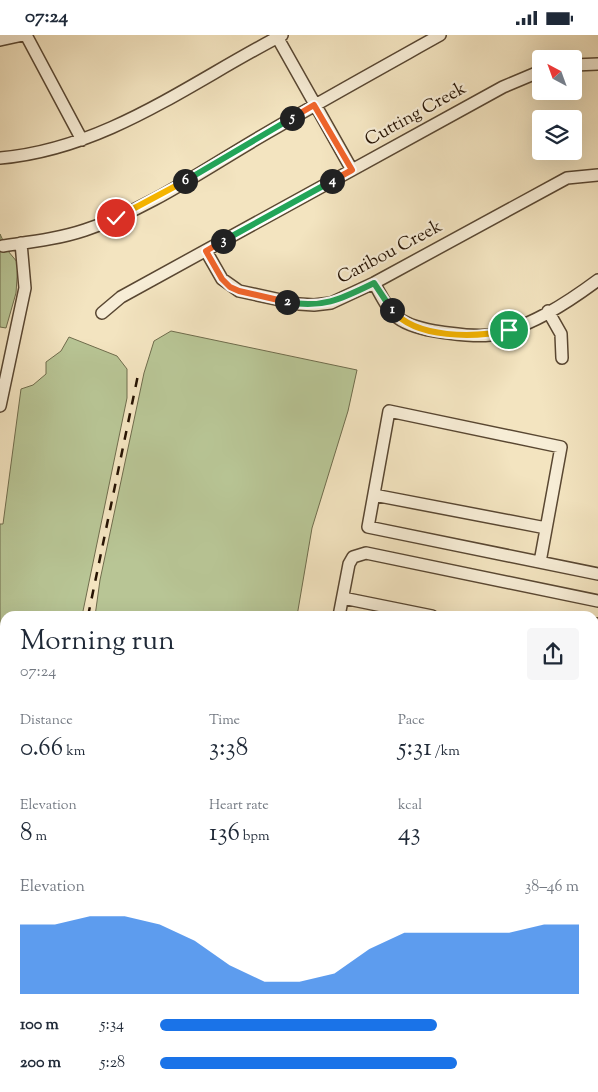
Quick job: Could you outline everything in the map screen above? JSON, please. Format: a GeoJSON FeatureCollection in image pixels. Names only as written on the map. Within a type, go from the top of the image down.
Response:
{"type":"FeatureCollection","features":[{"type":"Feature","properties":{"kind":"street"},"geometry":{"type":"LineString","coordinates":[[0,40],[24,35],[82,140]]}},
{"type":"Feature","properties":{"kind":"street"},"geometry":{"type":"LineString","coordinates":[[3,246],[83,231],[116,218],[157,198],[314,105],[440,35]]}},
{"type":"Feature","properties":{"kind":"street"},"geometry":{"type":"LineString","coordinates":[[0,158],[36,153],[82,140],[121,125],[279,36],[314,105],[352,170]]}},
{"type":"Feature","properties":{"kind":"street"},"geometry":{"type":"LineString","coordinates":[[582,65],[598,64]]}},
{"type":"Feature","properties":{"kind":"street","name":"Cutting Creek"},"geometry":{"type":"LineString","coordinates":[[102,313],[121,297],[503,87],[532,75]]}},
{"type":"Feature","properties":{"kind":"street","name":"Caribou Creek"},"geometry":{"type":"LineString","coordinates":[[206,251],[222,279],[230,287],[239,291],[299,304],[331,303],[374,283],[547,187],[566,178],[598,175]]}},
{"type":"Feature","properties":{"kind":"street"},"geometry":{"type":"LineString","coordinates":[[0,406],[25,288],[21,243]]}},
{"type":"Feature","properties":{"kind":"street"},"geometry":{"type":"LineString","coordinates":[[374,283],[387,305],[398,318],[412,325],[434,331],[466,336],[488,335],[509,330],[579,294],[598,280]]}},
{"type":"Feature","properties":{"kind":"street"},"geometry":{"type":"LineString","coordinates":[[548,311],[561,334],[562,358]]}},
{"type":"Feature","properties":{"kind":"street"},"geometry":{"type":"LineString","coordinates":[[0,345],[12,348]]}},
{"type":"Feature","properties":{"kind":"street"},"geometry":{"type":"LineString","coordinates":[[540,562],[560,447],[389,411],[368,527],[598,575]]}},
{"type":"Feature","properties":{"kind":"street"},"geometry":{"type":"LineString","coordinates":[[374,495],[546,528]]}},
{"type":"Feature","properties":{"kind":"street"},"geometry":{"type":"LineString","coordinates":[[340,611],[353,557],[366,553],[598,601]]}},
{"type":"Feature","properties":{"kind":"street"},"geometry":{"type":"LineString","coordinates":[[343,598],[407,611]]}},
{"type":"Feature","properties":{"kind":"green space"},"geometry":{"type":"Polygon","coordinates":[[[0,234],[8,251],[18,263],[16,293],[6,328],[0,327],[0,234]]]}},
{"type":"Feature","properties":{"kind":"green space"},"geometry":{"type":"Polygon","coordinates":[[[171,331],[357,370],[348,411],[312,528],[298,611],[96,611],[100,580],[144,373],[154,341],[171,331]]]}},
{"type":"Feature","properties":{"kind":"green space"},"geometry":{"type":"Polygon","coordinates":[[[69,337],[117,356],[127,369],[127,398],[83,611],[0,611],[0,524],[3,524],[21,389],[33,385],[46,374],[46,362],[61,351],[69,337]]]}},
{"type":"Feature","properties":{"kind":"railway"},"geometry":{"type":"LineString","coordinates":[[89,611],[138,375]]}},
{"type":"Feature","properties":{"kind":"route"},"geometry":{"type":"LineString","coordinates":[[116,218],[157,198],[314,105],[352,170],[206,251],[222,279],[230,287],[239,291],[299,304],[314,305],[331,303],[374,283],[387,305],[398,318],[412,325],[466,336],[488,335],[509,330]]}}]}
